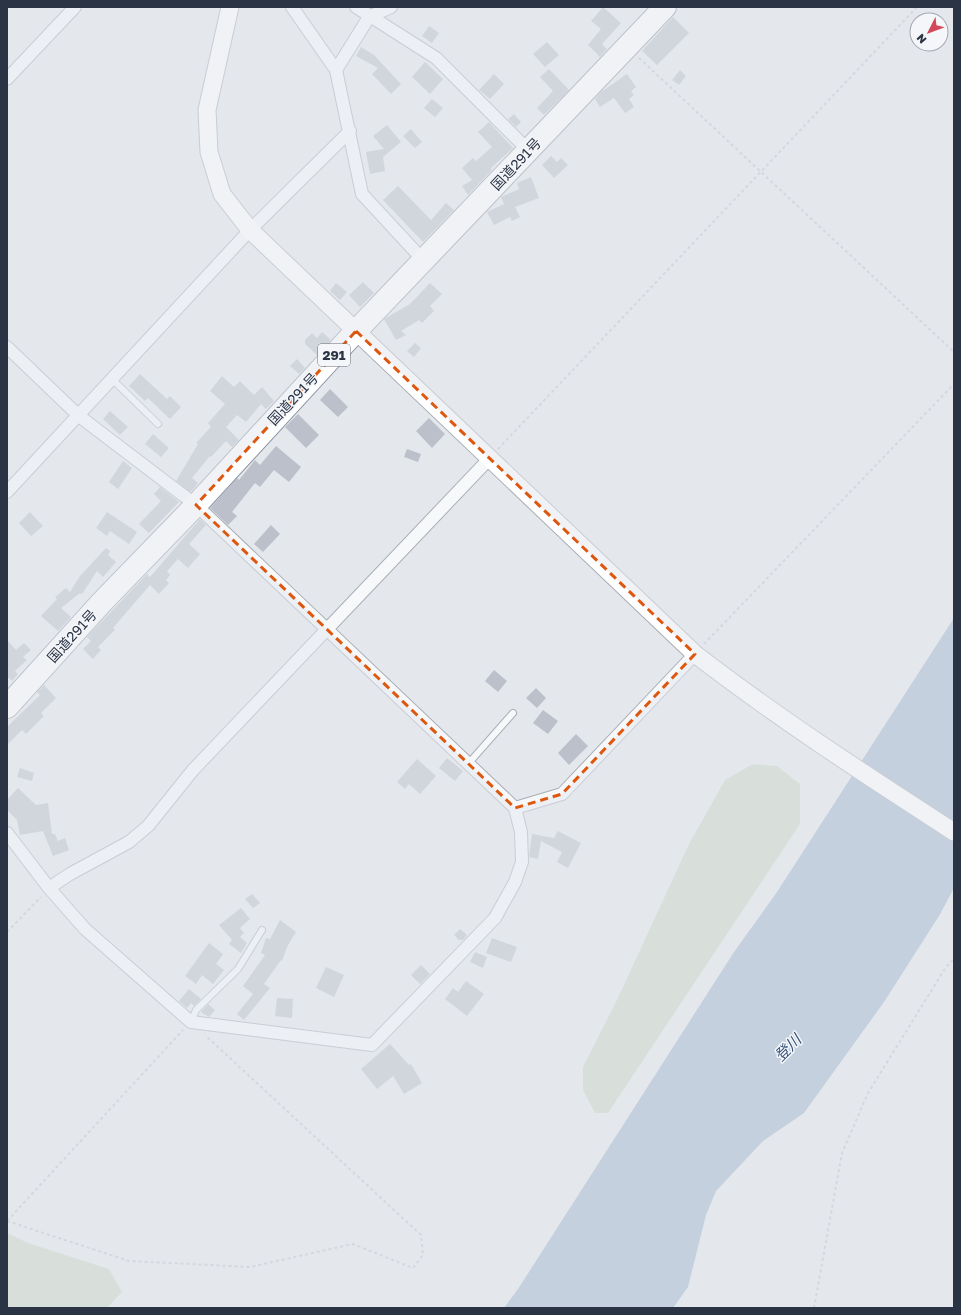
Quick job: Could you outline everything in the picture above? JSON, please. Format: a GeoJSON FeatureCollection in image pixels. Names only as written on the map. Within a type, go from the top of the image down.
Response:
{"type":"FeatureCollection","features":[{"type":"Feature","properties":{"kind":"highway","name":"国道291号"},"geometry":{"type":"LineString","coordinates":[[7,707],[102,602],[196,505],[356,331],[665,7]]}},
{"type":"Feature","properties":{"kind":"street"},"geometry":{"type":"LineString","coordinates":[[7,79],[75,7]]}},
{"type":"Feature","properties":{"kind":"street"},"geometry":{"type":"LineString","coordinates":[[230,7],[207,110],[209,152],[222,194],[250,230],[695,654],[755,700],[835,756],[954,832]]}},
{"type":"Feature","properties":{"kind":"street"},"geometry":{"type":"LineString","coordinates":[[292,7],[336,70],[362,194],[424,261]]}},
{"type":"Feature","properties":{"kind":"street"},"geometry":{"type":"LineString","coordinates":[[356,7],[369,17],[436,58],[528,151]]}},
{"type":"Feature","properties":{"kind":"street"},"geometry":{"type":"LineString","coordinates":[[336,70],[369,17],[391,7]]}},
{"type":"Feature","properties":{"kind":"street"},"geometry":{"type":"LineString","coordinates":[[7,492],[250,230],[350,132]]}},
{"type":"Feature","properties":{"kind":"street"},"geometry":{"type":"LineString","coordinates":[[7,348],[79,416],[196,505],[515,808],[520,832],[522,862],[516,882],[495,918],[372,1045],[191,1022],[85,929],[49,888],[7,833]]}},
{"type":"Feature","properties":{"kind":"street"},"geometry":{"type":"LineString","coordinates":[[49,888],[70,874],[129,842],[148,826],[193,770],[327,631],[490,458]]}},
{"type":"Feature","properties":{"kind":"street"},"geometry":{"type":"LineString","coordinates":[[515,808],[562,794],[695,654]]}},
{"type":"Feature","properties":{"kind":"lane"},"geometry":{"type":"LineString","coordinates":[[112,379],[158,424]]}},
{"type":"Feature","properties":{"kind":"lane"},"geometry":{"type":"LineString","coordinates":[[468,764],[514,713]]}},
{"type":"Feature","properties":{"kind":"lane"},"geometry":{"type":"LineString","coordinates":[[191,1022],[196,1010],[238,968],[262,930]]}},
{"type":"Feature","properties":{"kind":"path"},"geometry":{"type":"LineString","coordinates":[[490,458],[917,7]]}},
{"type":"Feature","properties":{"kind":"path"},"geometry":{"type":"LineString","coordinates":[[627,48],[954,352]]}},
{"type":"Feature","properties":{"kind":"path"},"geometry":{"type":"LineString","coordinates":[[695,654],[954,384]]}},
{"type":"Feature","properties":{"kind":"path"},"geometry":{"type":"LineString","coordinates":[[7,932],[49,888]]}},
{"type":"Feature","properties":{"kind":"path"},"geometry":{"type":"LineString","coordinates":[[814,1308],[842,1152],[868,1093],[946,967],[954,959]]}},
{"type":"Feature","properties":{"kind":"path"},"geometry":{"type":"LineString","coordinates":[[191,1022],[421,1235],[423,1255],[413,1268],[353,1244],[250,1267],[129,1261],[7,1221],[191,1022]]}},
{"type":"Feature","properties":{"kind":"highlighted area"},"geometry":{"type":"Polygon","coordinates":[[[356,331],[695,654],[562,794],[515,808],[196,505],[356,331]]]}},
{"type":"Feature","properties":{"kind":"green space"},"geometry":{"type":"Polygon","coordinates":[[[753,764],[777,766],[800,784],[800,824],[608,1113],[595,1113],[583,1090],[583,1067],[617,1000],[689,844],[725,780],[753,764]]]}},
{"type":"Feature","properties":{"kind":"green space"},"geometry":{"type":"Polygon","coordinates":[[[7,1233],[28,1243],[109,1269],[122,1292],[107,1308],[7,1308],[7,1233]]]}},
{"type":"Feature","properties":{"kind":"water","name":"登川"},"geometry":{"type":"Polygon","coordinates":[[[954,618],[954,888],[939,916],[884,1002],[804,1113],[763,1141],[716,1191],[706,1215],[688,1287],[673,1308],[504,1308],[518,1289],[734,952],[777,892],[954,618]]]}},
{"type":"Feature","properties":{"kind":"building"},"geometry":{"type":"Polygon","coordinates":[[[603,7],[621,23],[602,44],[607,49],[600,57],[588,45],[601,29],[591,21],[603,7]]]}},
{"type":"Feature","properties":{"kind":"building"},"geometry":{"type":"Polygon","coordinates":[[[673,17],[689,33],[657,65],[642,51],[673,17]]]}},
{"type":"Feature","properties":{"kind":"building"},"geometry":{"type":"Polygon","coordinates":[[[429,26],[439,33],[432,43],[422,36],[429,26]]]}},
{"type":"Feature","properties":{"kind":"building"},"geometry":{"type":"Polygon","coordinates":[[[547,42],[559,55],[545,67],[533,54],[547,42]]]}},
{"type":"Feature","properties":{"kind":"building"},"geometry":{"type":"Polygon","coordinates":[[[361,47],[374,55],[401,84],[391,94],[372,74],[378,68],[356,56],[361,47]]]}},
{"type":"Feature","properties":{"kind":"building"},"geometry":{"type":"Polygon","coordinates":[[[425,62],[443,79],[430,94],[412,77],[425,62]]]}},
{"type":"Feature","properties":{"kind":"building"},"geometry":{"type":"Polygon","coordinates":[[[549,69],[569,90],[544,115],[537,108],[553,91],[540,77],[549,69]]]}},
{"type":"Feature","properties":{"kind":"building"},"geometry":{"type":"Polygon","coordinates":[[[680,70],[686,76],[679,85],[672,80],[680,70]]]}},
{"type":"Feature","properties":{"kind":"building"},"geometry":{"type":"Polygon","coordinates":[[[494,74],[504,84],[490,99],[479,90],[494,74]]]}},
{"type":"Feature","properties":{"kind":"building"},"geometry":{"type":"Polygon","coordinates":[[[627,74],[636,87],[631,91],[634,95],[629,99],[634,107],[625,113],[614,98],[600,107],[595,99],[601,92],[627,74]]]}},
{"type":"Feature","properties":{"kind":"building"},"geometry":{"type":"Polygon","coordinates":[[[432,99],[443,108],[435,117],[424,108],[432,99]]]}},
{"type":"Feature","properties":{"kind":"building"},"geometry":{"type":"Polygon","coordinates":[[[514,114],[521,122],[516,127],[508,119],[514,114]]]}},
{"type":"Feature","properties":{"kind":"building"},"geometry":{"type":"Polygon","coordinates":[[[489,122],[513,148],[491,168],[492,170],[468,195],[462,186],[472,180],[462,168],[473,158],[476,161],[492,147],[478,132],[489,122]]]}},
{"type":"Feature","properties":{"kind":"building"},"geometry":{"type":"Polygon","coordinates":[[[387,125],[401,142],[383,157],[385,171],[370,174],[366,152],[384,149],[373,136],[387,125]]]}},
{"type":"Feature","properties":{"kind":"building"},"geometry":{"type":"Polygon","coordinates":[[[411,129],[422,142],[415,148],[403,136],[411,129]]]}},
{"type":"Feature","properties":{"kind":"building"},"geometry":{"type":"Polygon","coordinates":[[[551,156],[557,162],[561,158],[568,165],[554,178],[542,165],[551,156]]]}},
{"type":"Feature","properties":{"kind":"building"},"geometry":{"type":"Polygon","coordinates":[[[531,177],[539,198],[515,207],[520,217],[512,221],[510,217],[494,225],[487,212],[504,204],[501,197],[519,189],[517,183],[531,177]]]}},
{"type":"Feature","properties":{"kind":"building"},"geometry":{"type":"Polygon","coordinates":[[[398,186],[431,220],[446,203],[454,210],[423,242],[383,200],[398,186]]]}},
{"type":"Feature","properties":{"kind":"building"},"geometry":{"type":"Polygon","coordinates":[[[363,282],[374,293],[360,307],[349,295],[363,282]]]}},
{"type":"Feature","properties":{"kind":"building"},"geometry":{"type":"Polygon","coordinates":[[[336,283],[347,292],[340,300],[330,291],[336,283]]]}},
{"type":"Feature","properties":{"kind":"building"},"geometry":{"type":"Polygon","coordinates":[[[430,283],[442,294],[430,306],[434,311],[422,323],[419,320],[401,331],[406,335],[396,340],[384,319],[410,304],[430,283]]]}},
{"type":"Feature","properties":{"kind":"building"},"geometry":{"type":"Polygon","coordinates":[[[322,332],[331,340],[317,355],[305,344],[305,340],[312,333],[317,338],[322,332]]]}},
{"type":"Feature","properties":{"kind":"building"},"geometry":{"type":"Polygon","coordinates":[[[415,343],[421,348],[414,357],[407,351],[415,343]]]}},
{"type":"Feature","properties":{"kind":"building"},"geometry":{"type":"Polygon","coordinates":[[[297,359],[305,368],[299,374],[290,366],[297,359]]]}},
{"type":"Feature","properties":{"kind":"building"},"geometry":{"type":"Polygon","coordinates":[[[140,374],[167,399],[170,396],[181,407],[170,419],[148,398],[145,401],[129,386],[140,374]]]}},
{"type":"Feature","properties":{"kind":"building"},"geometry":{"type":"Polygon","coordinates":[[[222,376],[234,387],[240,381],[254,395],[262,387],[274,401],[266,409],[261,404],[246,422],[237,415],[226,427],[239,440],[232,447],[226,441],[211,457],[210,456],[192,478],[198,483],[192,491],[189,491],[176,481],[198,444],[196,443],[211,427],[208,423],[225,404],[210,391],[222,376]]]}},
{"type":"Feature","properties":{"kind":"building"},"geometry":{"type":"Polygon","coordinates":[[[330,389],[348,407],[338,417],[320,400],[330,389]]]}},
{"type":"Feature","properties":{"kind":"building"},"geometry":{"type":"Polygon","coordinates":[[[110,411],[128,427],[120,435],[103,419],[110,411]]]}},
{"type":"Feature","properties":{"kind":"building"},"geometry":{"type":"Polygon","coordinates":[[[298,414],[319,435],[306,448],[285,427],[298,414]]]}},
{"type":"Feature","properties":{"kind":"building"},"geometry":{"type":"Polygon","coordinates":[[[429,418],[445,434],[432,448],[416,431],[429,418]]]}},
{"type":"Feature","properties":{"kind":"building"},"geometry":{"type":"Polygon","coordinates":[[[153,434],[169,448],[161,457],[145,444],[153,434]]]}},
{"type":"Feature","properties":{"kind":"building"},"geometry":{"type":"Polygon","coordinates":[[[276,446],[301,467],[289,482],[274,470],[260,487],[255,483],[232,512],[237,516],[228,525],[210,508],[237,478],[239,480],[255,460],[260,465],[276,446]]]}},
{"type":"Feature","properties":{"kind":"building"},"geometry":{"type":"Polygon","coordinates":[[[407,449],[421,454],[418,462],[404,457],[407,449]]]}},
{"type":"Feature","properties":{"kind":"building"},"geometry":{"type":"Polygon","coordinates":[[[123,461],[132,468],[118,489],[109,482],[123,461]]]}},
{"type":"Feature","properties":{"kind":"building"},"geometry":{"type":"Polygon","coordinates":[[[160,487],[179,502],[149,533],[139,524],[161,501],[154,494],[160,487]]]}},
{"type":"Feature","properties":{"kind":"building"},"geometry":{"type":"Polygon","coordinates":[[[30,512],[43,526],[31,536],[19,523],[30,512]]]}},
{"type":"Feature","properties":{"kind":"building"},"geometry":{"type":"Polygon","coordinates":[[[107,512],[137,532],[129,544],[110,531],[107,536],[96,528],[107,512]]]}},
{"type":"Feature","properties":{"kind":"building"},"geometry":{"type":"Polygon","coordinates":[[[200,519],[206,525],[189,544],[200,554],[188,568],[178,559],[167,571],[170,575],[166,580],[169,583],[159,594],[150,585],[113,628],[115,630],[98,647],[101,650],[93,659],[83,649],[91,641],[87,637],[147,574],[150,577],[200,519]]]}},
{"type":"Feature","properties":{"kind":"building"},"geometry":{"type":"Polygon","coordinates":[[[271,525],[280,534],[263,552],[254,544],[271,525]]]}},
{"type":"Feature","properties":{"kind":"building"},"geometry":{"type":"Polygon","coordinates":[[[106,548],[110,551],[108,555],[116,562],[103,577],[97,571],[82,594],[80,593],[61,608],[71,617],[58,631],[41,616],[57,599],[55,597],[66,588],[70,592],[80,576],[106,548]]]}},
{"type":"Feature","properties":{"kind":"building"},"geometry":{"type":"Polygon","coordinates":[[[7,640],[16,650],[24,643],[31,650],[23,657],[27,660],[15,671],[18,674],[12,681],[9,678],[7,679],[7,640]]]}},
{"type":"Feature","properties":{"kind":"building"},"geometry":{"type":"Polygon","coordinates":[[[494,670],[507,681],[498,692],[485,681],[494,670]]]}},
{"type":"Feature","properties":{"kind":"building"},"geometry":{"type":"Polygon","coordinates":[[[44,685],[56,698],[41,713],[44,716],[26,734],[22,730],[7,745],[7,727],[40,695],[37,692],[44,685]]]}},
{"type":"Feature","properties":{"kind":"building"},"geometry":{"type":"Polygon","coordinates":[[[536,688],[546,698],[537,708],[526,698],[536,688]]]}},
{"type":"Feature","properties":{"kind":"building"},"geometry":{"type":"Polygon","coordinates":[[[543,710],[558,721],[548,734],[533,723],[543,710]]]}},
{"type":"Feature","properties":{"kind":"building"},"geometry":{"type":"Polygon","coordinates":[[[576,734],[588,746],[569,765],[558,753],[576,734]]]}},
{"type":"Feature","properties":{"kind":"building"},"geometry":{"type":"Polygon","coordinates":[[[447,758],[463,771],[455,781],[439,768],[447,758]]]}},
{"type":"Feature","properties":{"kind":"building"},"geometry":{"type":"Polygon","coordinates":[[[417,759],[436,776],[420,794],[409,784],[405,789],[397,782],[417,759]]]}},
{"type":"Feature","properties":{"kind":"building"},"geometry":{"type":"Polygon","coordinates":[[[20,768],[34,773],[32,781],[17,777],[20,768]]]}},
{"type":"Feature","properties":{"kind":"building"},"geometry":{"type":"Polygon","coordinates":[[[18,788],[36,805],[48,803],[52,834],[55,834],[58,841],[65,838],[69,850],[53,856],[43,831],[20,835],[17,820],[7,810],[7,800],[18,788]]]}},
{"type":"Feature","properties":{"kind":"building"},"geometry":{"type":"Polygon","coordinates":[[[558,831],[581,843],[568,868],[557,862],[562,852],[541,841],[538,859],[529,857],[532,834],[554,838],[558,831]]]}},
{"type":"Feature","properties":{"kind":"building"},"geometry":{"type":"Polygon","coordinates":[[[252,894],[260,903],[253,908],[245,899],[252,894]]]}},
{"type":"Feature","properties":{"kind":"building"},"geometry":{"type":"Polygon","coordinates":[[[241,908],[250,919],[240,928],[244,933],[240,937],[247,943],[241,953],[229,944],[232,940],[219,925],[241,908]]]}},
{"type":"Feature","properties":{"kind":"building"},"geometry":{"type":"Polygon","coordinates":[[[280,920],[296,932],[288,945],[282,961],[281,960],[264,984],[270,988],[244,1020],[237,1014],[253,994],[243,986],[265,955],[261,953],[266,938],[270,939],[280,920]]]}},
{"type":"Feature","properties":{"kind":"building"},"geometry":{"type":"Polygon","coordinates":[[[460,929],[467,935],[463,940],[459,940],[454,935],[460,929]]]}},
{"type":"Feature","properties":{"kind":"building"},"geometry":{"type":"Polygon","coordinates":[[[492,938],[517,947],[511,962],[486,953],[492,938]]]}},
{"type":"Feature","properties":{"kind":"building"},"geometry":{"type":"Polygon","coordinates":[[[209,943],[223,954],[216,964],[224,970],[213,984],[202,975],[196,984],[185,976],[209,943]]]}},
{"type":"Feature","properties":{"kind":"building"},"geometry":{"type":"Polygon","coordinates":[[[475,952],[487,957],[483,968],[470,962],[475,952]]]}},
{"type":"Feature","properties":{"kind":"building"},"geometry":{"type":"Polygon","coordinates":[[[421,965],[430,974],[420,984],[411,975],[421,965]]]}},
{"type":"Feature","properties":{"kind":"building"},"geometry":{"type":"Polygon","coordinates":[[[326,967],[344,975],[334,997],[316,988],[326,967]]]}},
{"type":"Feature","properties":{"kind":"building"},"geometry":{"type":"Polygon","coordinates":[[[466,981],[484,994],[467,1016],[445,999],[453,988],[458,992],[466,981]]]}},
{"type":"Feature","properties":{"kind":"building"},"geometry":{"type":"Polygon","coordinates":[[[189,989],[201,999],[194,1006],[191,1003],[187,1008],[179,1001],[189,989]]]}},
{"type":"Feature","properties":{"kind":"building"},"geometry":{"type":"Polygon","coordinates":[[[277,998],[293,999],[292,1018],[275,1016],[277,998]]]}},
{"type":"Feature","properties":{"kind":"building"},"geometry":{"type":"Polygon","coordinates":[[[208,1004],[215,1010],[209,1017],[201,1012],[208,1004]]]}},
{"type":"Feature","properties":{"kind":"building"},"geometry":{"type":"Polygon","coordinates":[[[390,1044],[409,1065],[411,1064],[422,1083],[404,1094],[393,1076],[377,1089],[361,1069],[390,1044]]]}}]}
